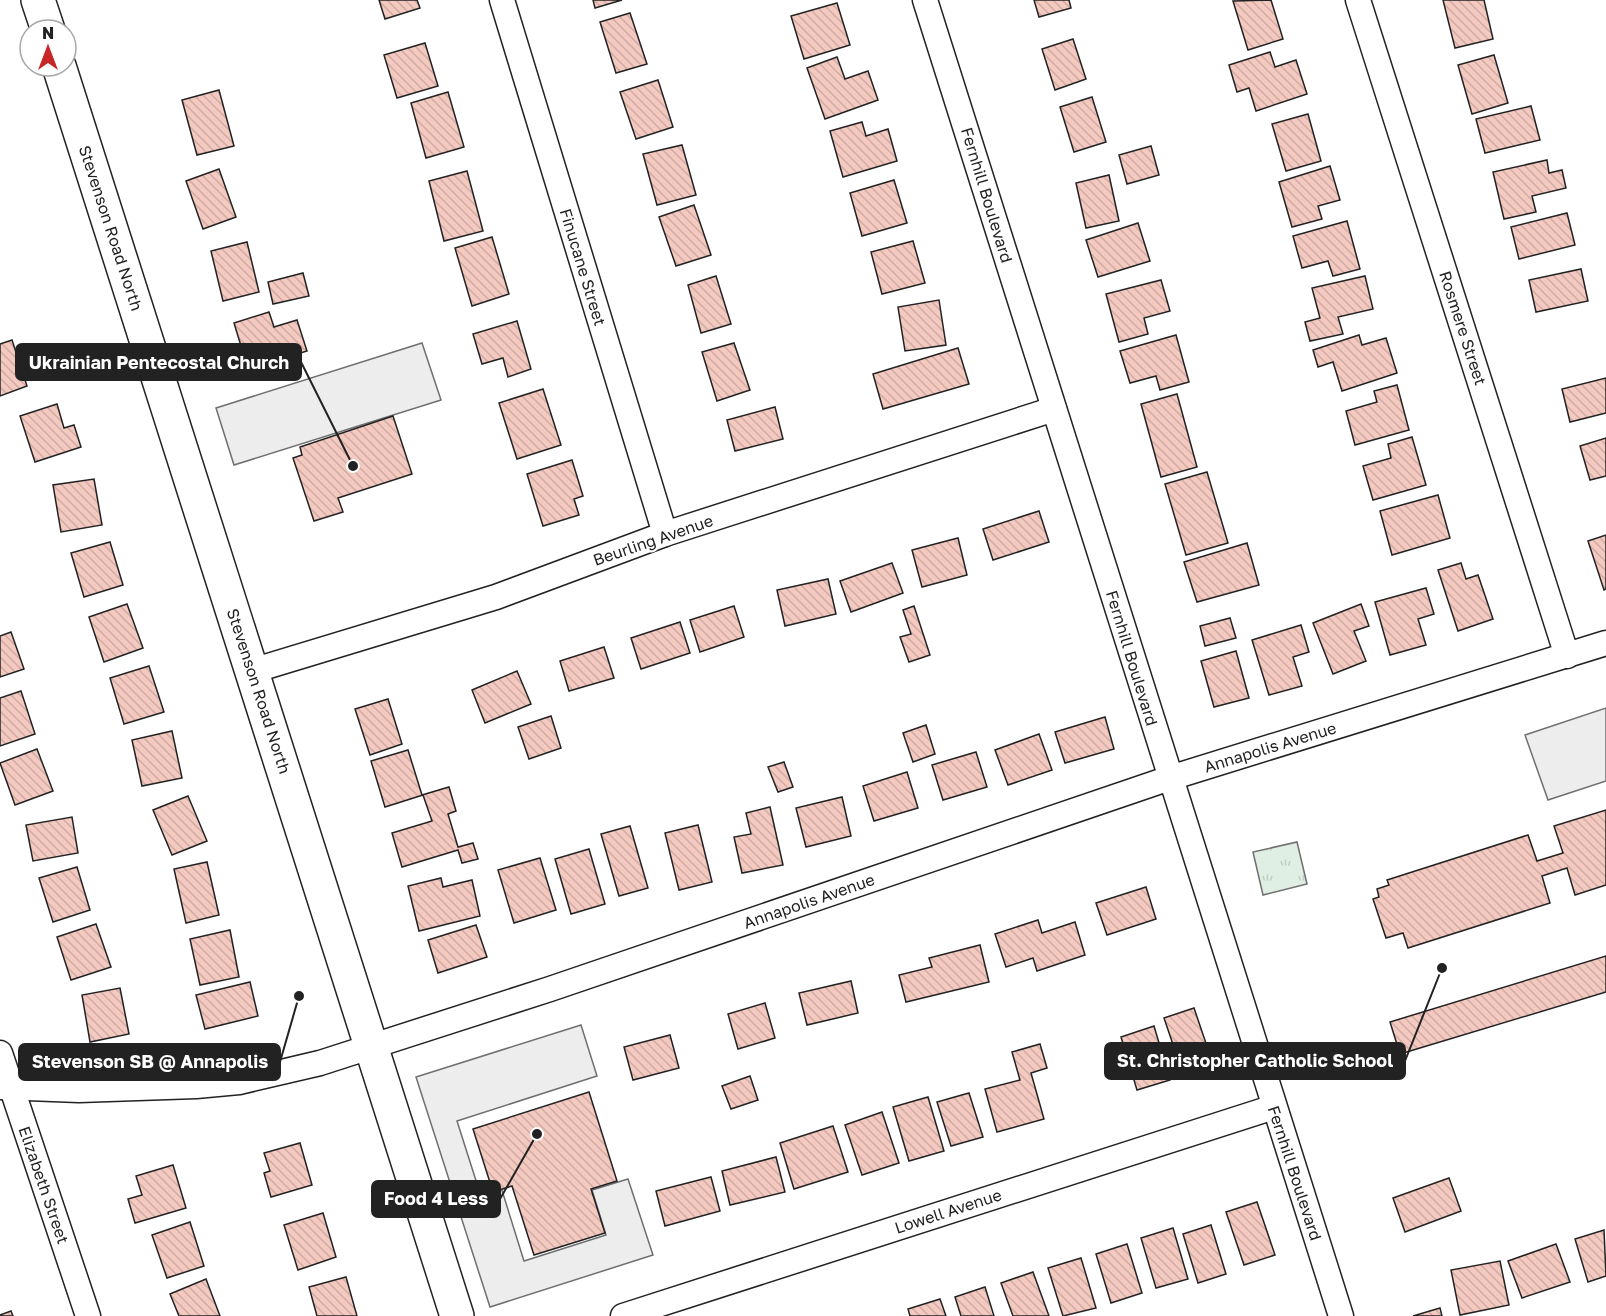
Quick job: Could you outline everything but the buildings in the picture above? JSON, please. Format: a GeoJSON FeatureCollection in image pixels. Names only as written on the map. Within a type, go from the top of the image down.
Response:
{"type":"FeatureCollection","features":[{"type":"Feature","properties":{"kind":"main road"},"geometry":{"type":"LineString","coordinates":[[38,0],[44,18]]}},
{"type":"Feature","properties":{"kind":"main road","name":"Stevenson Road North"},"geometry":{"type":"LineString","coordinates":[[63,78],[457,1316]]}},
{"type":"Feature","properties":{"kind":"street","name":"Finucane Street"},"geometry":{"type":"LineString","coordinates":[[502,0],[665,534]]}},
{"type":"Feature","properties":{"kind":"street","name":"Fernhill Boulevard"},"geometry":{"type":"LineString","coordinates":[[925,0],[1341,1316]]}},
{"type":"Feature","properties":{"kind":"street","name":"Rosmere Street"},"geometry":{"type":"LineString","coordinates":[[1358,0],[1567,656]]}},
{"type":"Feature","properties":{"kind":"street","name":"Beurling Avenue"},"geometry":{"type":"LineString","coordinates":[[252,671],[496,597],[665,534],[1054,409]]}},
{"type":"Feature","properties":{"kind":"street","name":"Annapolis Avenue"},"geometry":{"type":"LineString","coordinates":[[5,1087],[80,1090],[238,1082],[320,1063],[1170,778],[1606,643]]}},
{"type":"Feature","properties":{"kind":"street","name":"Elizabeth Street"},"geometry":{"type":"LineString","coordinates":[[0,1053],[5,1087],[88,1316]]}},
{"type":"Feature","properties":{"kind":"street","name":"Lowell Avenue"},"geometry":{"type":"LineString","coordinates":[[623,1316],[1274,1107]]}},
{"type":"Feature","properties":{"kind":"green space"},"geometry":{"type":"Polygon","coordinates":[[[1297,842],[1307,884],[1263,895],[1253,852],[1297,842]]]}},
{"type":"Feature","properties":{"kind":"shaded area"},"geometry":{"type":"Polygon","coordinates":[[[422,343],[441,400],[234,465],[216,408],[422,343]]]}},
{"type":"Feature","properties":{"kind":"shaded area"},"geometry":{"type":"Polygon","coordinates":[[[1606,708],[1606,781],[1548,800],[1525,735],[1606,708]]]}},
{"type":"Feature","properties":{"kind":"shaded area"},"geometry":{"type":"Polygon","coordinates":[[[581,1025],[597,1076],[457,1121],[479,1190],[500,1184],[524,1261],[606,1235],[592,1190],[628,1179],[653,1255],[490,1307],[416,1077],[581,1025]]]}},
{"type":"Feature","properties":{"kind":"place","name":"Ukrainian Pentecostal Church"},"geometry":{"type":"Point","coordinates":[353,466]}},
{"type":"Feature","properties":{"kind":"place","name":"St. Christopher Catholic School"},"geometry":{"type":"Point","coordinates":[1442,968]}},
{"type":"Feature","properties":{"kind":"place","name":"Stevenson SB @ Annapolis"},"geometry":{"type":"Point","coordinates":[299,996]}},
{"type":"Feature","properties":{"kind":"place","name":"Food 4 Less"},"geometry":{"type":"Point","coordinates":[537,1134]}}]}
